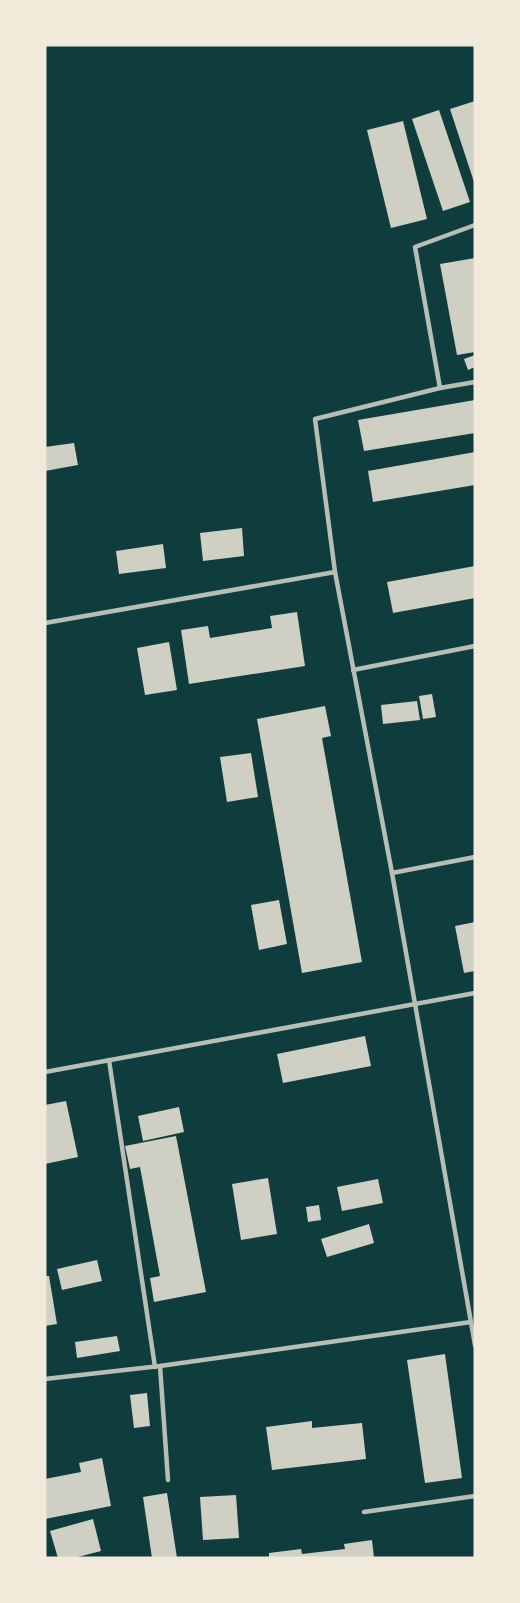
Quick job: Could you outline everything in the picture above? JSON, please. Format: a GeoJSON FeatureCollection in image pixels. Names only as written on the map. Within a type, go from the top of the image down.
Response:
{"type":"FeatureCollection","features":[{"type":"Feature","properties":{"kind":"lane"},"geometry":{"type":"LineString","coordinates":[[440,388],[415,247],[475,225]]}},
{"type":"Feature","properties":{"kind":"lane"},"geometry":{"type":"LineString","coordinates":[[475,382],[440,388],[315,419],[335,572],[392,873],[475,1345]]}},
{"type":"Feature","properties":{"kind":"lane"},"geometry":{"type":"LineString","coordinates":[[45,622],[335,572]]}},
{"type":"Feature","properties":{"kind":"lane"},"geometry":{"type":"LineString","coordinates":[[353,670],[475,646]]}},
{"type":"Feature","properties":{"kind":"lane"},"geometry":{"type":"LineString","coordinates":[[392,873],[475,857]]}},
{"type":"Feature","properties":{"kind":"lane"},"geometry":{"type":"LineString","coordinates":[[45,1072],[475,993]]}},
{"type":"Feature","properties":{"kind":"lane"},"geometry":{"type":"LineString","coordinates":[[109,1060],[157,1367],[168,1480]]}},
{"type":"Feature","properties":{"kind":"lane"},"geometry":{"type":"LineString","coordinates":[[45,1379],[157,1367],[471,1322]]}},
{"type":"Feature","properties":{"kind":"lane"},"geometry":{"type":"LineString","coordinates":[[364,1512],[475,1496]]}},
{"type":"Feature","properties":{"kind":"building"},"geometry":{"type":"Polygon","coordinates":[[[475,101],[475,185],[450,109],[475,101]]]}},
{"type":"Feature","properties":{"kind":"building"},"geometry":{"type":"Polygon","coordinates":[[[439,110],[470,202],[443,211],[412,119],[439,110]]]}},
{"type":"Feature","properties":{"kind":"building"},"geometry":{"type":"Polygon","coordinates":[[[403,121],[427,219],[391,228],[367,130],[403,121]]]}},
{"type":"Feature","properties":{"kind":"building"},"geometry":{"type":"Polygon","coordinates":[[[475,258],[475,352],[457,355],[440,264],[475,258]]]}},
{"type":"Feature","properties":{"kind":"building"},"geometry":{"type":"Polygon","coordinates":[[[475,355],[475,367],[468,370],[464,359],[475,355]]]}},
{"type":"Feature","properties":{"kind":"building"},"geometry":{"type":"Polygon","coordinates":[[[475,400],[475,433],[364,451],[358,420],[475,400]]]}},
{"type":"Feature","properties":{"kind":"building"},"geometry":{"type":"Polygon","coordinates":[[[74,443],[78,465],[45,471],[45,447],[74,443]]]}},
{"type":"Feature","properties":{"kind":"building"},"geometry":{"type":"Polygon","coordinates":[[[475,452],[475,485],[373,502],[368,471],[475,452]]]}},
{"type":"Feature","properties":{"kind":"building"},"geometry":{"type":"Polygon","coordinates":[[[242,528],[244,556],[203,561],[200,533],[242,528]]]}},
{"type":"Feature","properties":{"kind":"building"},"geometry":{"type":"Polygon","coordinates":[[[163,544],[166,568],[119,574],[116,551],[163,544]]]}},
{"type":"Feature","properties":{"kind":"building"},"geometry":{"type":"Polygon","coordinates":[[[475,566],[475,598],[393,613],[387,582],[475,566]]]}},
{"type":"Feature","properties":{"kind":"building"},"geometry":{"type":"Polygon","coordinates":[[[297,612],[305,666],[189,684],[181,630],[208,626],[210,638],[272,628],[270,616],[297,612]]]}},
{"type":"Feature","properties":{"kind":"building"},"geometry":{"type":"Polygon","coordinates":[[[169,642],[177,690],[145,695],[137,648],[169,642]]]}},
{"type":"Feature","properties":{"kind":"building"},"geometry":{"type":"Polygon","coordinates":[[[432,694],[436,717],[423,719],[419,696],[432,694]]]}},
{"type":"Feature","properties":{"kind":"building"},"geometry":{"type":"Polygon","coordinates":[[[417,701],[420,720],[383,724],[381,705],[417,701]]]}},
{"type":"Feature","properties":{"kind":"building"},"geometry":{"type":"Polygon","coordinates":[[[325,706],[331,736],[322,738],[362,962],[302,973],[257,719],[325,706]]]}},
{"type":"Feature","properties":{"kind":"building"},"geometry":{"type":"Polygon","coordinates":[[[251,753],[258,797],[227,802],[220,757],[251,753]]]}},
{"type":"Feature","properties":{"kind":"building"},"geometry":{"type":"Polygon","coordinates":[[[279,900],[287,944],[259,950],[251,905],[279,900]]]}},
{"type":"Feature","properties":{"kind":"building"},"geometry":{"type":"Polygon","coordinates":[[[475,922],[475,971],[464,973],[455,926],[475,922]]]}},
{"type":"Feature","properties":{"kind":"building"},"geometry":{"type":"Polygon","coordinates":[[[365,1036],[371,1066],[283,1083],[277,1054],[365,1036]]]}},
{"type":"Feature","properties":{"kind":"building"},"geometry":{"type":"Polygon","coordinates":[[[66,1101],[78,1157],[45,1164],[45,1105],[66,1101]]]}},
{"type":"Feature","properties":{"kind":"building"},"geometry":{"type":"Polygon","coordinates":[[[179,1107],[184,1132],[143,1141],[138,1116],[179,1107]]]}},
{"type":"Feature","properties":{"kind":"building"},"geometry":{"type":"Polygon","coordinates":[[[176,1136],[206,1292],[154,1302],[150,1278],[160,1276],[140,1167],[130,1169],[125,1146],[176,1136]]]}},
{"type":"Feature","properties":{"kind":"building"},"geometry":{"type":"Polygon","coordinates":[[[268,1178],[277,1234],[241,1240],[232,1184],[268,1178]]]}},
{"type":"Feature","properties":{"kind":"building"},"geometry":{"type":"Polygon","coordinates":[[[378,1179],[383,1203],[342,1211],[337,1187],[378,1179]]]}},
{"type":"Feature","properties":{"kind":"building"},"geometry":{"type":"Polygon","coordinates":[[[319,1205],[321,1220],[308,1222],[306,1207],[319,1205]]]}},
{"type":"Feature","properties":{"kind":"building"},"geometry":{"type":"Polygon","coordinates":[[[369,1224],[374,1243],[327,1257],[321,1239],[369,1224]]]}},
{"type":"Feature","properties":{"kind":"building"},"geometry":{"type":"Polygon","coordinates":[[[97,1260],[102,1281],[62,1290],[57,1269],[97,1260]]]}},
{"type":"Feature","properties":{"kind":"building"},"geometry":{"type":"Polygon","coordinates":[[[45,1276],[49,1276],[57,1324],[45,1326],[45,1276]]]}},
{"type":"Feature","properties":{"kind":"building"},"geometry":{"type":"Polygon","coordinates":[[[117,1336],[120,1351],[77,1358],[75,1342],[117,1336]]]}},
{"type":"Feature","properties":{"kind":"building"},"geometry":{"type":"Polygon","coordinates":[[[445,1354],[462,1478],[425,1483],[407,1360],[445,1354]]]}},
{"type":"Feature","properties":{"kind":"building"},"geometry":{"type":"Polygon","coordinates":[[[147,1393],[150,1426],[134,1428],[130,1395],[147,1393]]]}},
{"type":"Feature","properties":{"kind":"building"},"geometry":{"type":"Polygon","coordinates":[[[312,1421],[312,1428],[362,1423],[366,1459],[272,1470],[266,1427],[312,1421]]]}},
{"type":"Feature","properties":{"kind":"building"},"geometry":{"type":"Polygon","coordinates":[[[102,1458],[111,1506],[45,1519],[45,1479],[81,1472],[79,1463],[102,1458]]]}},
{"type":"Feature","properties":{"kind":"building"},"geometry":{"type":"Polygon","coordinates":[[[167,1493],[177,1558],[152,1558],[143,1497],[167,1493]]]}},
{"type":"Feature","properties":{"kind":"building"},"geometry":{"type":"Polygon","coordinates":[[[236,1495],[239,1538],[203,1540],[200,1497],[236,1495]]]}},
{"type":"Feature","properties":{"kind":"building"},"geometry":{"type":"Polygon","coordinates":[[[93,1519],[101,1551],[74,1558],[58,1558],[50,1531],[93,1519]]]}},
{"type":"Feature","properties":{"kind":"building"},"geometry":{"type":"Polygon","coordinates":[[[372,1540],[374,1558],[269,1558],[269,1553],[301,1549],[302,1554],[345,1549],[344,1544],[372,1540]]]}}]}
